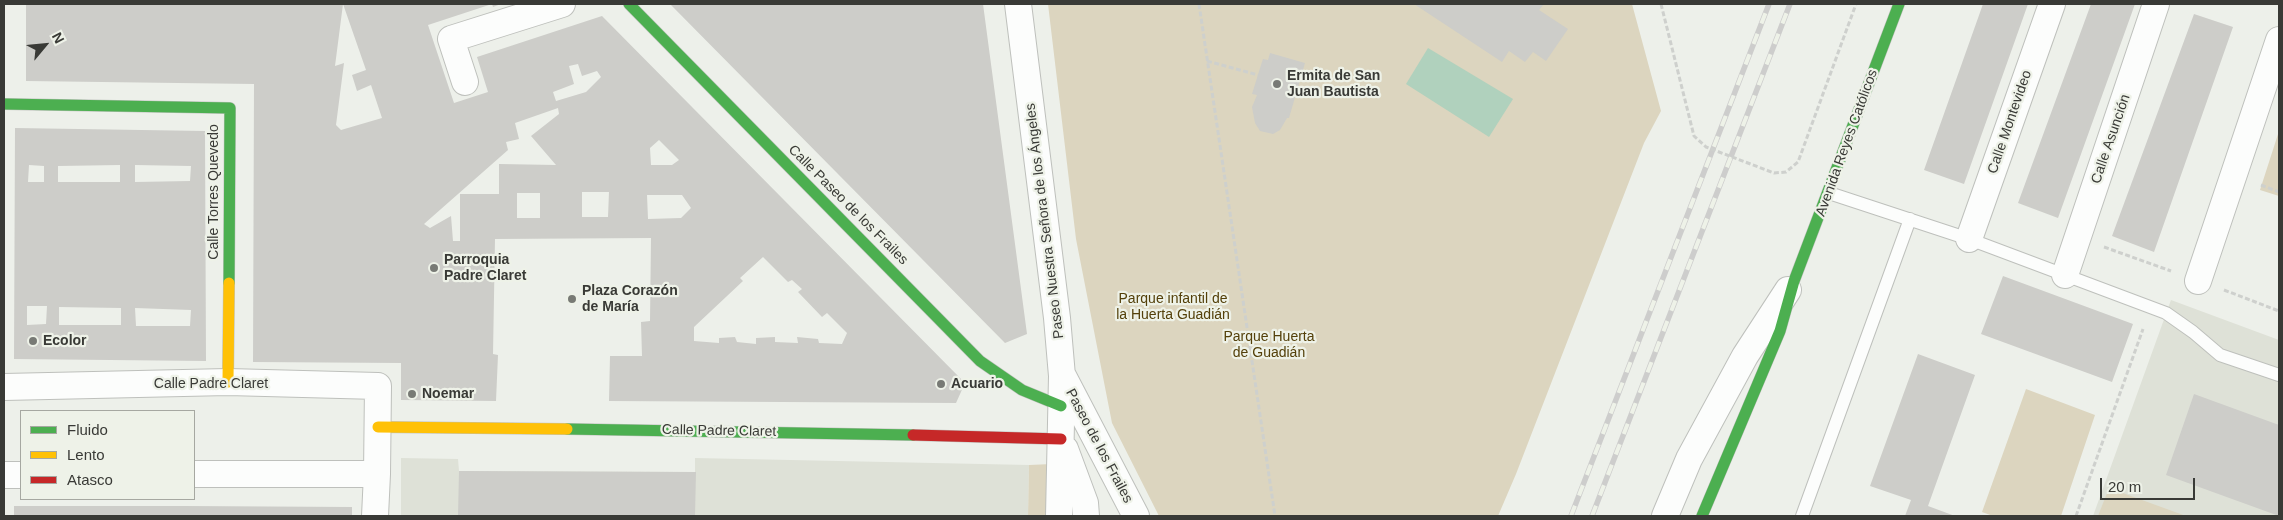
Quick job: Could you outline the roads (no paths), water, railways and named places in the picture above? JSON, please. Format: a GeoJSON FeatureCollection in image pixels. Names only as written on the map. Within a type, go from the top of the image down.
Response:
{"type":"FeatureCollection","features":[{"type":"Feature","properties":{"kind":"street"},"geometry":{"type":"LineString","coordinates":[[465,82],[451,39],[562,4]]}},
{"type":"Feature","properties":{"kind":"street","name":"Calle Paseo de los Frailes"},"geometry":{"type":"LineString","coordinates":[[629,4],[980,360],[1022,390],[1061,406]]}},
{"type":"Feature","properties":{"kind":"street","name":"Paseo Nuestra Señora de los Ángeles"},"geometry":{"type":"LineString","coordinates":[[1018,4],[1057,318],[1062,376],[1059,516]]}},
{"type":"Feature","properties":{"kind":"street","name":"Avenida Reyes Católicos"},"geometry":{"type":"LineString","coordinates":[[1702,516],[1780,331],[1794,281],[1829,193],[1899,4]]}},
{"type":"Feature","properties":{"kind":"street","name":"Calle Montevideo"},"geometry":{"type":"LineString","coordinates":[[1969,239],[2052,4]]}},
{"type":"Feature","properties":{"kind":"street","name":"Calle Asunción"},"geometry":{"type":"LineString","coordinates":[[2065,275],[2156,4]]}},
{"type":"Feature","properties":{"kind":"street"},"geometry":{"type":"LineString","coordinates":[[2198,281],[2279,40]]}},
{"type":"Feature","properties":{"kind":"street","name":"Calle Torres Quevedo"},"geometry":{"type":"LineString","coordinates":[[4,104],[230,108],[228,382]]}},
{"type":"Feature","properties":{"kind":"street","name":"Avenida Reyes Católicos"},"geometry":{"type":"LineString","coordinates":[[1664,516],[1689,459],[1745,356],[1794,281]]}},
{"type":"Feature","properties":{"kind":"street","name":"Paseo de los Frailes"},"geometry":{"type":"LineString","coordinates":[[1062,376],[1136,516]]}},
{"type":"Feature","properties":{"kind":"street","name":"Calle Padre Claret"},"geometry":{"type":"LineString","coordinates":[[4,387],[228,382],[378,386],[375,516]]}},
{"type":"Feature","properties":{"kind":"street","name":"Calle Padre Claret"},"geometry":{"type":"LineString","coordinates":[[378,427],[724,431],[954,438],[1061,439]]}},
{"type":"Feature","properties":{"kind":"street","name":"Paseo Nuestra Señora de los Ángeles"},"geometry":{"type":"LineString","coordinates":[[1061,439],[1085,503],[1086,516]]}},
{"type":"Feature","properties":{"kind":"street"},"geometry":{"type":"LineString","coordinates":[[195,474],[377,474]]}},
{"type":"Feature","properties":{"kind":"street"},"geometry":{"type":"LineString","coordinates":[[4,475],[20,475]]}},
{"type":"Feature","properties":{"kind":"lane"},"geometry":{"type":"LineString","coordinates":[[1829,193],[1969,239],[2166,313],[2193,332],[2220,355],[2279,375]]}},
{"type":"Feature","properties":{"kind":"lane"},"geometry":{"type":"LineString","coordinates":[[1802,516],[1910,219]]}},
{"type":"Feature","properties":{"kind":"railway"},"geometry":{"type":"LineString","coordinates":[[1571,516],[1769,4]]}},
{"type":"Feature","properties":{"kind":"railway"},"geometry":{"type":"LineString","coordinates":[[1592,516],[1790,4]]}},
{"type":"Feature","properties":{"kind":"place","name":"Ermita de San Juan Bautista"},"geometry":{"type":"Point","coordinates":[1277,84]}},
{"type":"Feature","properties":{"kind":"place","name":"Parroquia Padre Claret"},"geometry":{"type":"Point","coordinates":[434,268]}},
{"type":"Feature","properties":{"kind":"place","name":"Plaza Corazón de María"},"geometry":{"type":"Point","coordinates":[572,299]}},
{"type":"Feature","properties":{"kind":"place","name":"Ecolor"},"geometry":{"type":"Point","coordinates":[33,341]}},
{"type":"Feature","properties":{"kind":"place","name":"Acuario"},"geometry":{"type":"Point","coordinates":[941,384]}},
{"type":"Feature","properties":{"kind":"place","name":"Noemar"},"geometry":{"type":"Point","coordinates":[412,394]}},
{"type":"Feature","properties":{"kind":"park label","name":"Parque infantil de la Huerta Guadián"},"geometry":{"type":"Point","coordinates":[1173,308]}},
{"type":"Feature","properties":{"kind":"park label","name":"Parque Huerta de Guadián"},"geometry":{"type":"Point","coordinates":[1269,346]}}]}
